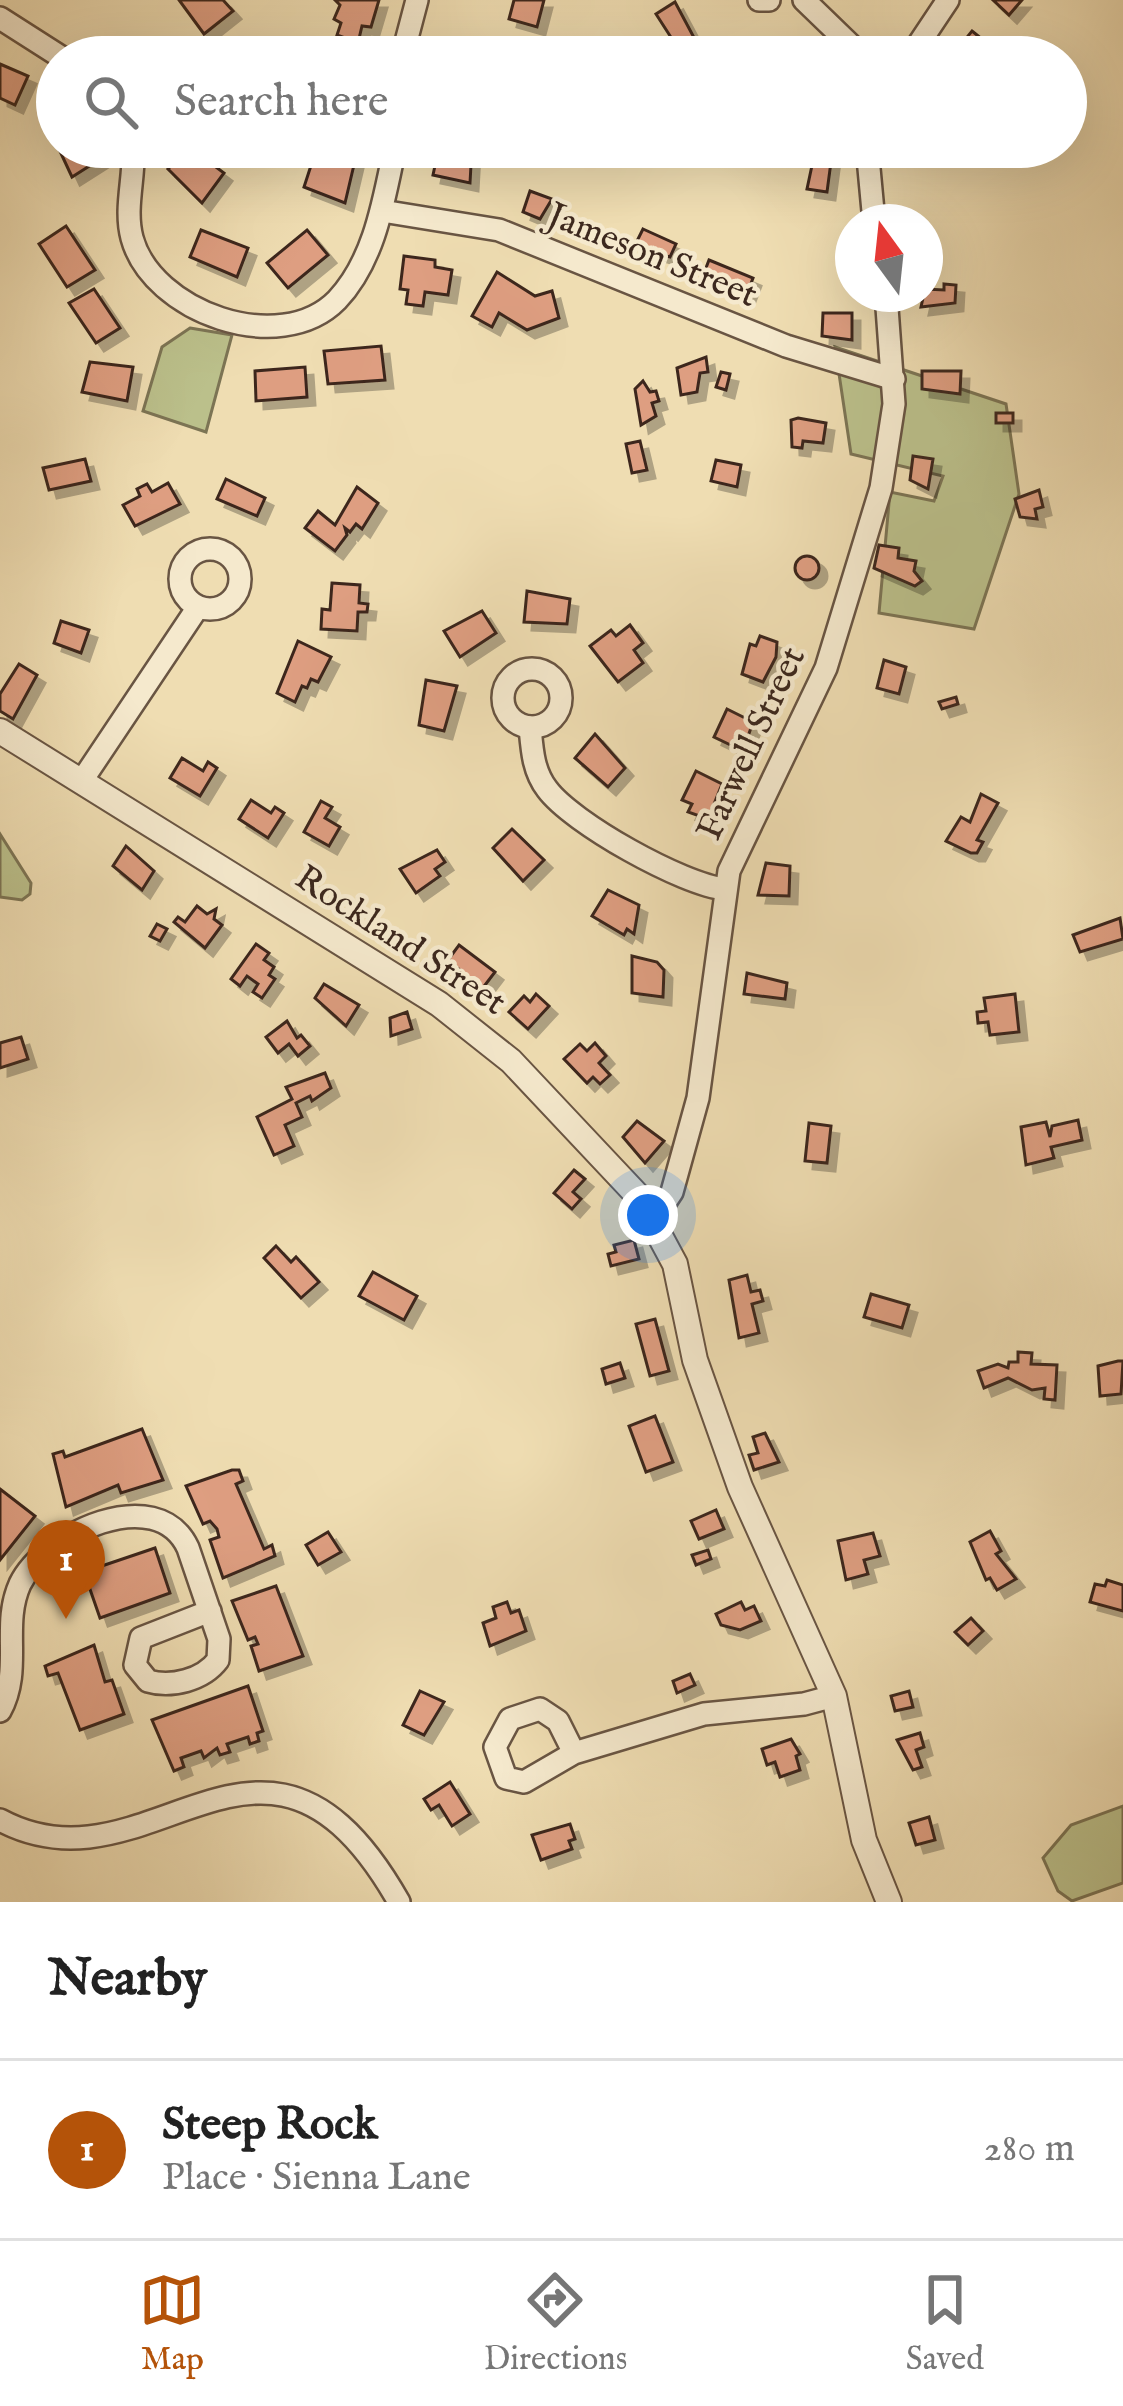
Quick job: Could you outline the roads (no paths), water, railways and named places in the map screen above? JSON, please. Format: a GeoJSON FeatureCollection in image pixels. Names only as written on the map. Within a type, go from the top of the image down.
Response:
{"type":"FeatureCollection","features":[{"type":"Feature","properties":{"kind":"street"},"geometry":{"type":"LineString","coordinates":[[407,36],[417,0]]}},
{"type":"Feature","properties":{"kind":"street"},"geometry":{"type":"LineString","coordinates":[[759,0],[769,0]]}},
{"type":"Feature","properties":{"kind":"street"},"geometry":{"type":"LineString","coordinates":[[804,0],[841,36]]}},
{"type":"Feature","properties":{"kind":"street"},"geometry":{"type":"LineString","coordinates":[[924,36],[948,0]]}},
{"type":"Feature","properties":{"kind":"street"},"geometry":{"type":"LineString","coordinates":[[0,18],[36,41]]}},
{"type":"Feature","properties":{"kind":"street"},"geometry":{"type":"LineString","coordinates":[[131,168],[128,211],[141,262],[156,284],[181,301],[227,317],[275,326],[302,321],[332,305],[361,267],[382,211],[390,168]]}},
{"type":"Feature","properties":{"kind":"street"},"geometry":{"type":"LineString","coordinates":[[868,168],[872,204]]}},
{"type":"Feature","properties":{"kind":"street","name":"Jameson Street"},"geometry":{"type":"LineString","coordinates":[[382,211],[499,230],[786,346],[894,379]]}},
{"type":"Feature","properties":{"kind":"street","name":"Farwell Street"},"geometry":{"type":"LineString","coordinates":[[654,1219],[672,1192],[700,1086],[725,889],[745,831],[831,655],[880,488],[894,379],[888,312]]}},
{"type":"Feature","properties":{"kind":"street"},"geometry":{"type":"LineString","coordinates":[[83,779],[198,607]]}},
{"type":"Feature","properties":{"kind":"street"},"geometry":{"type":"LineString","coordinates":[[530,727],[537,772],[559,803],[674,876],[725,889]]}},
{"type":"Feature","properties":{"kind":"street","name":"Rockland Street"},"geometry":{"type":"LineString","coordinates":[[0,730],[407,983],[492,1044],[626,1181],[654,1219],[675,1264],[695,1360],[740,1487],[834,1696],[864,1840],[889,1902]]}},
{"type":"Feature","properties":{"kind":"street"},"geometry":{"type":"LineString","coordinates":[[0,1711],[13,1677],[12,1617],[18,1591],[37,1560],[66,1539],[133,1515],[159,1518],[184,1540],[210,1611]]}},
{"type":"Feature","properties":{"kind":"street"},"geometry":{"type":"LineString","coordinates":[[574,1753],[725,1709],[804,1705],[834,1696]]}},
{"type":"Feature","properties":{"kind":"street"},"geometry":{"type":"LineString","coordinates":[[0,1820],[42,1842],[95,1848],[254,1798],[283,1797],[328,1813],[399,1902]]}},
{"type":"Feature","properties":{"kind":"place","name":"Steep Rock"},"geometry":{"type":"Point","coordinates":[66,1619]}}]}
